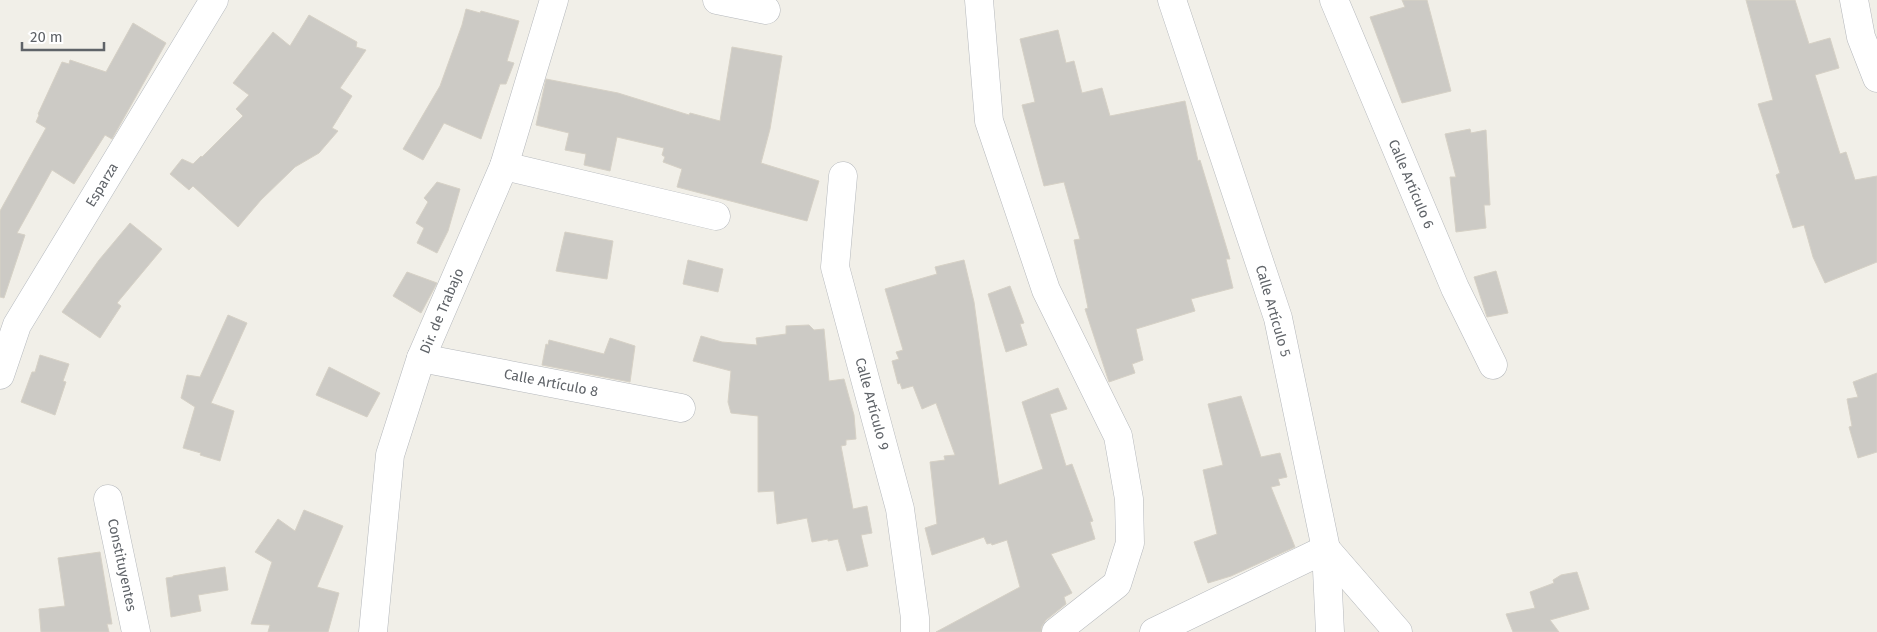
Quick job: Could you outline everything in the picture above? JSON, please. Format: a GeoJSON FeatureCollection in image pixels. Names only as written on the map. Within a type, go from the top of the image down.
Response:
{"type":"FeatureCollection","features":[{"type":"Feature","properties":{"kind":"street","name":"Esparza"},"geometry":{"type":"LineString","coordinates":[[0,375],[17,325],[214,0]]}},
{"type":"Feature","properties":{"kind":"street","name":"Dir. de Trabajo"},"geometry":{"type":"LineString","coordinates":[[373,632],[390,455],[421,358],[504,166],[554,0]]}},
{"type":"Feature","properties":{"kind":"street"},"geometry":{"type":"LineString","coordinates":[[717,0],[766,10]]}},
{"type":"Feature","properties":{"kind":"street"},"geometry":{"type":"LineString","coordinates":[[979,0],[989,121],[1046,290],[1118,436],[1129,499],[1130,543],[1117,584],[1056,632]]}},
{"type":"Feature","properties":{"kind":"street","name":"Calle Artículo 5"},"geometry":{"type":"LineString","coordinates":[[1172,0],[1278,318],[1326,549],[1330,632]]}},
{"type":"Feature","properties":{"kind":"street","name":"Calle Artículo 6"},"geometry":{"type":"LineString","coordinates":[[1334,0],[1455,288],[1493,365]]}},
{"type":"Feature","properties":{"kind":"street"},"geometry":{"type":"LineString","coordinates":[[1854,0],[1861,37],[1877,78]]}},
{"type":"Feature","properties":{"kind":"street"},"geometry":{"type":"LineString","coordinates":[[504,166],[716,216]]}},
{"type":"Feature","properties":{"kind":"street","name":"Calle Artículo 9"},"geometry":{"type":"LineString","coordinates":[[843,176],[835,267],[900,509],[915,618],[915,632]]}},
{"type":"Feature","properties":{"kind":"street","name":"Calle Artículo 8"},"geometry":{"type":"LineString","coordinates":[[421,358],[681,408]]}},
{"type":"Feature","properties":{"kind":"street","name":"Constituyentes"},"geometry":{"type":"LineString","coordinates":[[108,499],[136,632]]}},
{"type":"Feature","properties":{"kind":"street"},"geometry":{"type":"LineString","coordinates":[[1154,632],[1326,549],[1395,630]]}},
{"type":"Feature","properties":{"kind":"building"},"geometry":{"type":"Polygon","coordinates":[[[1402,0],[1427,0],[1451,91],[1402,103],[1370,17],[1405,7],[1402,0]]]}},
{"type":"Feature","properties":{"kind":"building"},"geometry":{"type":"Polygon","coordinates":[[[1746,0],[1795,0],[1809,44],[1830,38],[1839,68],[1815,75],[1840,154],[1846,152],[1855,180],[1877,176],[1877,262],[1825,283],[1813,257],[1804,225],[1793,228],[1776,175],[1780,173],[1758,104],[1773,100],[1746,0]]]}},
{"type":"Feature","properties":{"kind":"building"},"geometry":{"type":"Polygon","coordinates":[[[466,9],[519,21],[507,61],[514,63],[506,84],[500,84],[481,139],[444,123],[423,160],[403,149],[440,86],[466,9]]]}},
{"type":"Feature","properties":{"kind":"building"},"geometry":{"type":"Polygon","coordinates":[[[309,15],[357,42],[356,47],[366,50],[340,88],[352,96],[332,128],[338,131],[319,153],[295,167],[261,200],[238,227],[193,186],[189,190],[170,174],[182,159],[193,164],[202,157],[243,116],[236,109],[249,95],[233,83],[273,32],[290,46],[309,15]]]}},
{"type":"Feature","properties":{"kind":"building"},"geometry":{"type":"Polygon","coordinates":[[[133,23],[166,43],[112,139],[105,135],[74,184],[52,170],[17,233],[25,235],[4,298],[0,297],[0,211],[46,128],[36,122],[62,62],[69,64],[70,60],[106,72],[133,23]]]}},
{"type":"Feature","properties":{"kind":"building"},"geometry":{"type":"Polygon","coordinates":[[[1058,30],[1066,63],[1074,61],[1082,93],[1102,88],[1110,116],[1185,101],[1198,161],[1200,160],[1230,259],[1226,259],[1233,288],[1191,299],[1195,311],[1136,329],[1143,360],[1132,364],[1135,373],[1109,382],[1085,309],[1088,308],[1074,240],[1080,239],[1064,182],[1044,186],[1022,105],[1035,102],[1020,39],[1058,30]]]}},
{"type":"Feature","properties":{"kind":"building"},"geometry":{"type":"Polygon","coordinates":[[[732,47],[782,56],[770,129],[761,163],[819,181],[807,221],[677,187],[682,169],[663,162],[665,157],[662,155],[664,148],[617,137],[610,171],[584,165],[586,154],[565,150],[569,133],[536,125],[546,79],[618,93],[689,115],[690,113],[720,121],[732,47]]]}},
{"type":"Feature","properties":{"kind":"building"},"geometry":{"type":"Polygon","coordinates":[[[1470,129],[1471,133],[1486,130],[1490,205],[1484,205],[1486,228],[1456,232],[1450,177],[1456,177],[1445,134],[1470,129]]]}},
{"type":"Feature","properties":{"kind":"building"},"geometry":{"type":"Polygon","coordinates":[[[437,182],[460,189],[448,231],[437,253],[417,243],[424,228],[416,223],[428,202],[424,198],[437,182]]]}},
{"type":"Feature","properties":{"kind":"building"},"geometry":{"type":"Polygon","coordinates":[[[130,223],[162,249],[117,303],[121,306],[100,338],[62,312],[99,260],[130,223]]]}},
{"type":"Feature","properties":{"kind":"building"},"geometry":{"type":"Polygon","coordinates":[[[565,232],[613,241],[607,279],[556,271],[565,232]]]}},
{"type":"Feature","properties":{"kind":"building"},"geometry":{"type":"Polygon","coordinates":[[[688,260],[723,269],[718,292],[683,284],[688,260]]]}},
{"type":"Feature","properties":{"kind":"building"},"geometry":{"type":"Polygon","coordinates":[[[964,260],[974,302],[999,485],[1043,469],[1022,402],[1058,388],[1067,409],[1050,414],[1066,466],[1072,464],[1093,521],[1090,522],[1095,539],[1051,554],[1072,593],[1064,597],[1066,604],[1046,620],[1041,632],[936,632],[1020,587],[1007,540],[992,545],[991,543],[987,544],[984,537],[932,555],[925,528],[937,524],[930,462],[945,460],[944,456],[955,455],[936,403],[922,409],[913,386],[902,389],[900,383],[898,384],[892,361],[899,359],[896,352],[903,350],[885,289],[937,274],[935,267],[964,260]]]}},
{"type":"Feature","properties":{"kind":"building"},"geometry":{"type":"Polygon","coordinates":[[[1496,271],[1508,313],[1487,317],[1474,277],[1496,271]]]}},
{"type":"Feature","properties":{"kind":"building"},"geometry":{"type":"Polygon","coordinates":[[[407,272],[437,283],[421,313],[393,296],[407,272]]]}},
{"type":"Feature","properties":{"kind":"building"},"geometry":{"type":"Polygon","coordinates":[[[1010,286],[1024,323],[1020,324],[1027,345],[1006,352],[988,294],[1010,286]]]}},
{"type":"Feature","properties":{"kind":"building"},"geometry":{"type":"Polygon","coordinates":[[[228,315],[247,323],[211,403],[234,411],[220,461],[183,448],[195,407],[181,398],[187,375],[200,377],[228,315]]]}},
{"type":"Feature","properties":{"kind":"building"},"geometry":{"type":"Polygon","coordinates":[[[809,325],[814,330],[824,329],[829,381],[844,379],[854,415],[856,439],[846,440],[846,445],[841,446],[853,509],[867,506],[872,533],[861,535],[868,566],[847,571],[838,539],[812,542],[807,518],[777,524],[774,491],[758,492],[758,416],[731,413],[728,402],[731,371],[693,361],[701,336],[722,342],[757,345],[756,338],[786,334],[786,326],[809,325]]]}},
{"type":"Feature","properties":{"kind":"building"},"geometry":{"type":"Polygon","coordinates":[[[610,338],[635,346],[630,382],[542,365],[546,344],[548,345],[549,340],[604,354],[610,338]]]}},
{"type":"Feature","properties":{"kind":"building"},"geometry":{"type":"Polygon","coordinates":[[[40,355],[69,364],[63,381],[66,382],[55,415],[21,402],[32,372],[35,372],[40,355]]]}},
{"type":"Feature","properties":{"kind":"building"},"geometry":{"type":"Polygon","coordinates":[[[329,367],[380,393],[367,417],[316,395],[329,367]]]}},
{"type":"Feature","properties":{"kind":"building"},"geometry":{"type":"Polygon","coordinates":[[[1877,373],[1877,452],[1858,458],[1849,427],[1852,426],[1847,399],[1858,397],[1853,382],[1877,373]]]}},
{"type":"Feature","properties":{"kind":"building"},"geometry":{"type":"Polygon","coordinates":[[[1241,396],[1261,457],[1280,453],[1287,477],[1278,479],[1280,485],[1271,487],[1295,547],[1231,576],[1208,583],[1194,542],[1217,534],[1203,470],[1223,465],[1208,404],[1241,396]]]}},
{"type":"Feature","properties":{"kind":"building"},"geometry":{"type":"Polygon","coordinates":[[[304,510],[343,526],[317,587],[339,593],[328,632],[268,632],[270,625],[251,624],[272,562],[255,552],[278,519],[295,531],[304,510]]]}},
{"type":"Feature","properties":{"kind":"building"},"geometry":{"type":"Polygon","coordinates":[[[100,552],[112,624],[107,624],[109,632],[41,632],[39,609],[65,606],[58,558],[100,552]]]}},
{"type":"Feature","properties":{"kind":"building"},"geometry":{"type":"Polygon","coordinates":[[[225,567],[228,590],[198,595],[201,611],[171,617],[166,578],[225,567]]]}},
{"type":"Feature","properties":{"kind":"building"},"geometry":{"type":"Polygon","coordinates":[[[1577,572],[1589,609],[1550,620],[1559,632],[1513,632],[1506,614],[1535,608],[1530,592],[1554,583],[1553,580],[1561,575],[1577,572]]]}}]}
